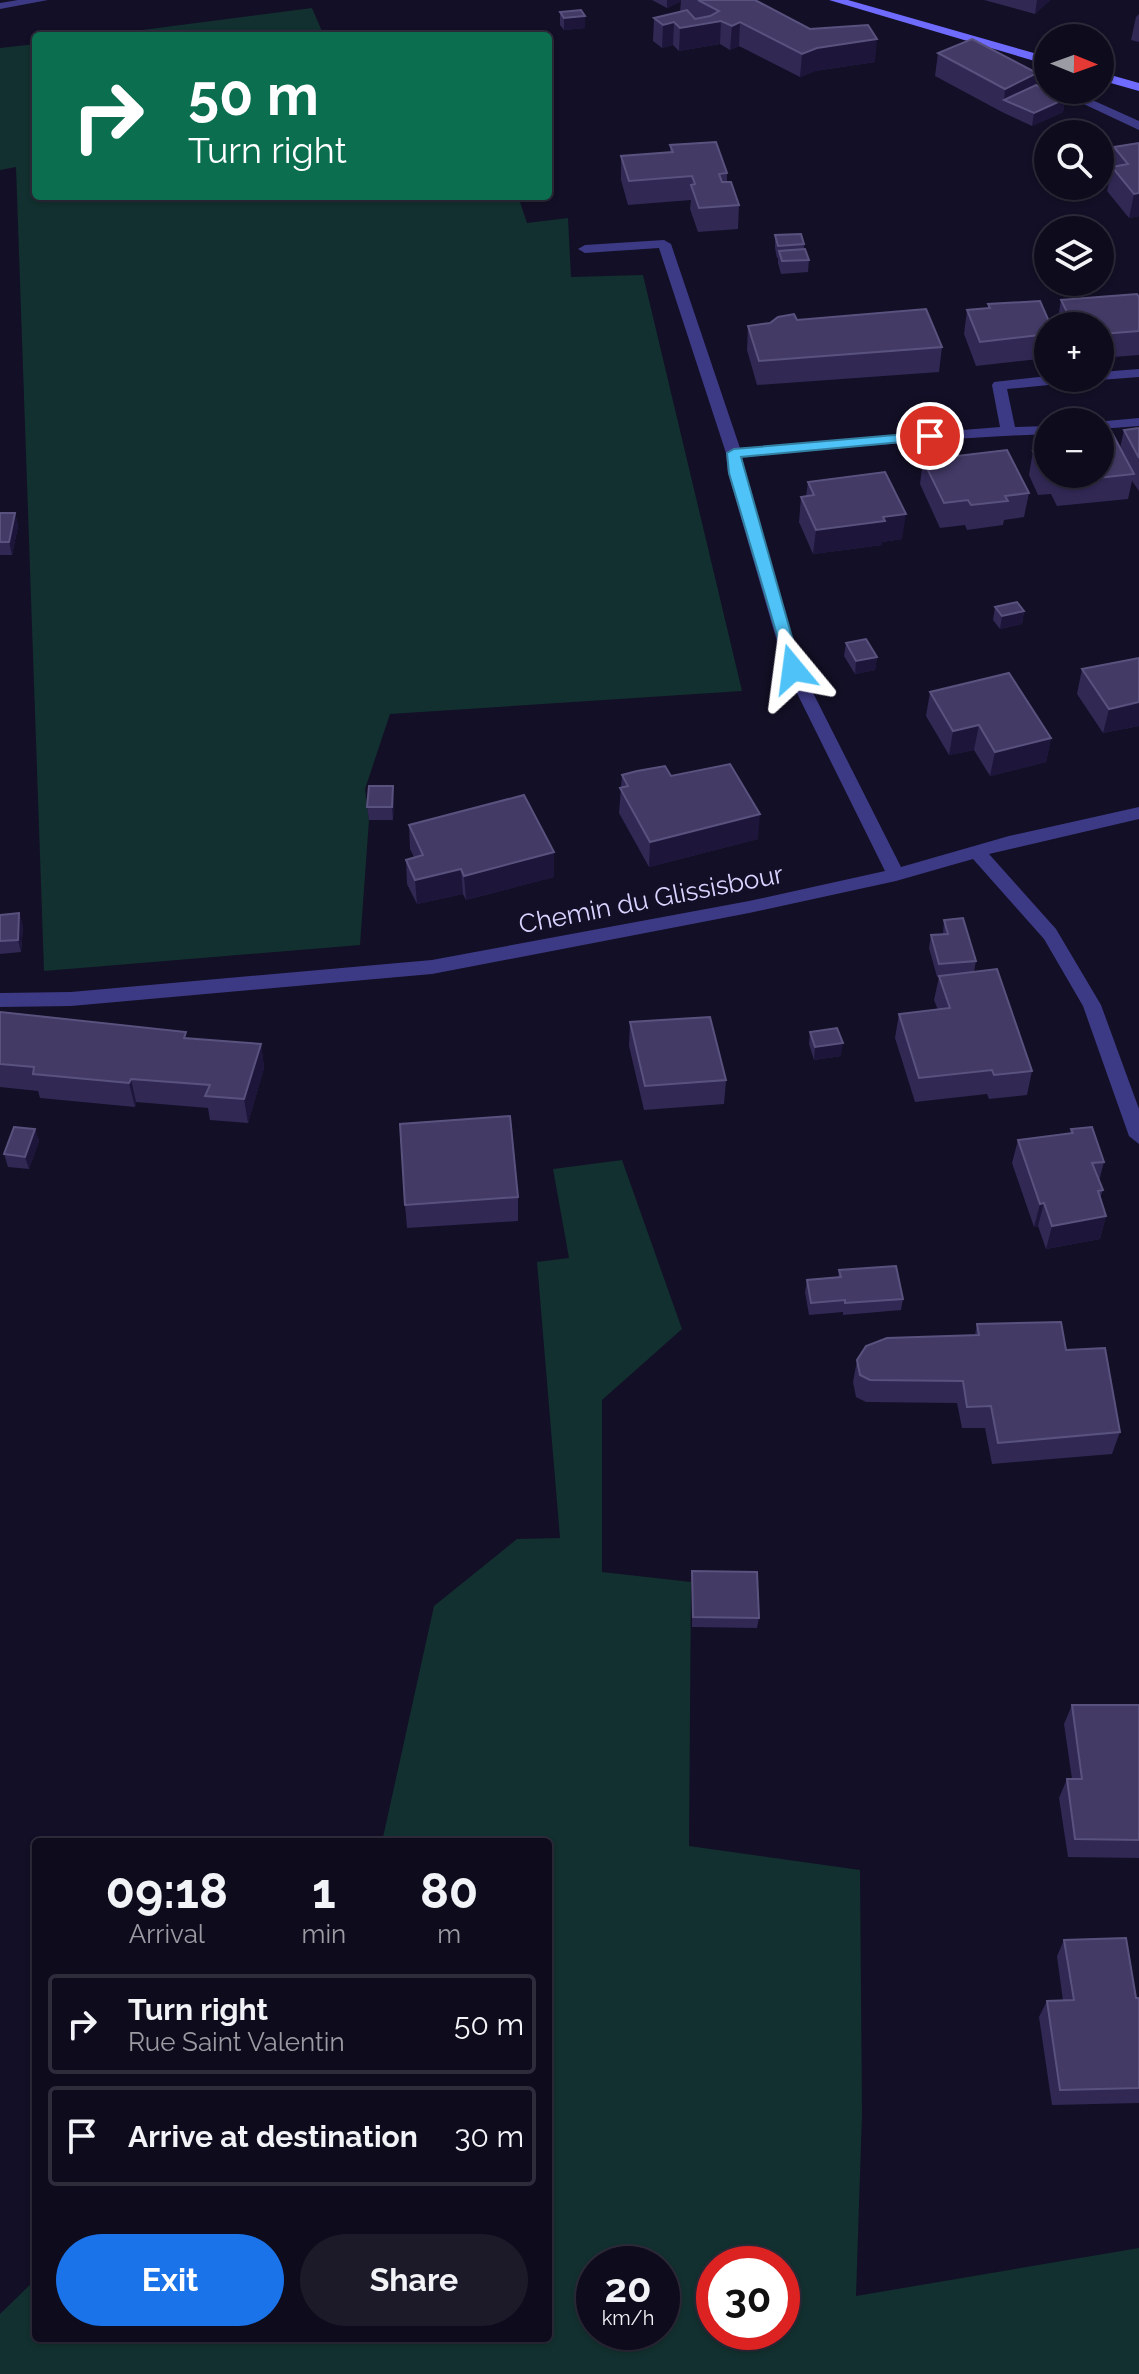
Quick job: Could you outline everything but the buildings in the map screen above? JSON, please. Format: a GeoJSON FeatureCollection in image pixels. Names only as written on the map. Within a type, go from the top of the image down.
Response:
{"type":"FeatureCollection","features":[{"type":"Feature","properties":{"kind":"main road"},"geometry":{"type":"LineString","coordinates":[[835,0],[1034,57]]}},
{"type":"Feature","properties":{"kind":"main road"},"geometry":{"type":"LineString","coordinates":[[1114,80],[1139,87]]}},
{"type":"Feature","properties":{"kind":"street"},"geometry":{"type":"LineString","coordinates":[[2,6],[42,0]]}},
{"type":"Feature","properties":{"kind":"street"},"geometry":{"type":"LineString","coordinates":[[1091,104],[1139,126]]}},
{"type":"Feature","properties":{"kind":"street"},"geometry":{"type":"LineString","coordinates":[[585,249],[664,244],[734,453],[736,473],[793,669],[896,875]]}},
{"type":"Feature","properties":{"kind":"street"},"geometry":{"type":"LineString","coordinates":[[1114,375],[1139,373]]}},
{"type":"Feature","properties":{"kind":"street"},"geometry":{"type":"LineString","coordinates":[[1009,434],[999,385],[1034,382]]}},
{"type":"Feature","properties":{"kind":"street"},"geometry":{"type":"LineString","coordinates":[[1114,424],[1139,422]]}},
{"type":"Feature","properties":{"kind":"street"},"geometry":{"type":"LineString","coordinates":[[734,453],[958,433],[1034,431]]}},
{"type":"Feature","properties":{"kind":"street","name":"Chemin du Glissisbour"},"geometry":{"type":"LineString","coordinates":[[0,1000],[86,998],[432,967],[734,910],[896,875],[1139,813]]}},
{"type":"Feature","properties":{"kind":"street"},"geometry":{"type":"LineString","coordinates":[[977,852],[1050,934],[1092,1005],[1139,1136]]}},
{"type":"Feature","properties":{"kind":"green space"},"geometry":{"type":"Polygon","coordinates":[[[312,8],[322,32],[127,32],[312,8]]]}},
{"type":"Feature","properties":{"kind":"green space"},"geometry":{"type":"Polygon","coordinates":[[[32,44],[32,200],[519,200],[527,223],[568,218],[571,277],[643,275],[742,691],[390,714],[365,789],[369,820],[360,945],[44,971],[16,167],[0,170],[0,48],[32,44]]]}},
{"type":"Feature","properties":{"kind":"green space"},"geometry":{"type":"Polygon","coordinates":[[[622,1160],[682,1329],[602,1400],[602,1572],[691,1582],[689,1846],[860,1870],[862,2114],[856,2296],[1139,2248],[1139,2374],[0,2374],[0,2314],[32,2283],[32,2342],[552,2342],[552,1838],[383,1838],[434,1606],[517,1539],[560,1538],[537,1262],[569,1258],[553,1169],[622,1160]]]}},
{"type":"Feature","properties":{"kind":"route"},"geometry":{"type":"LineString","coordinates":[[793,669],[736,473],[734,453],[930,436]]}}]}
